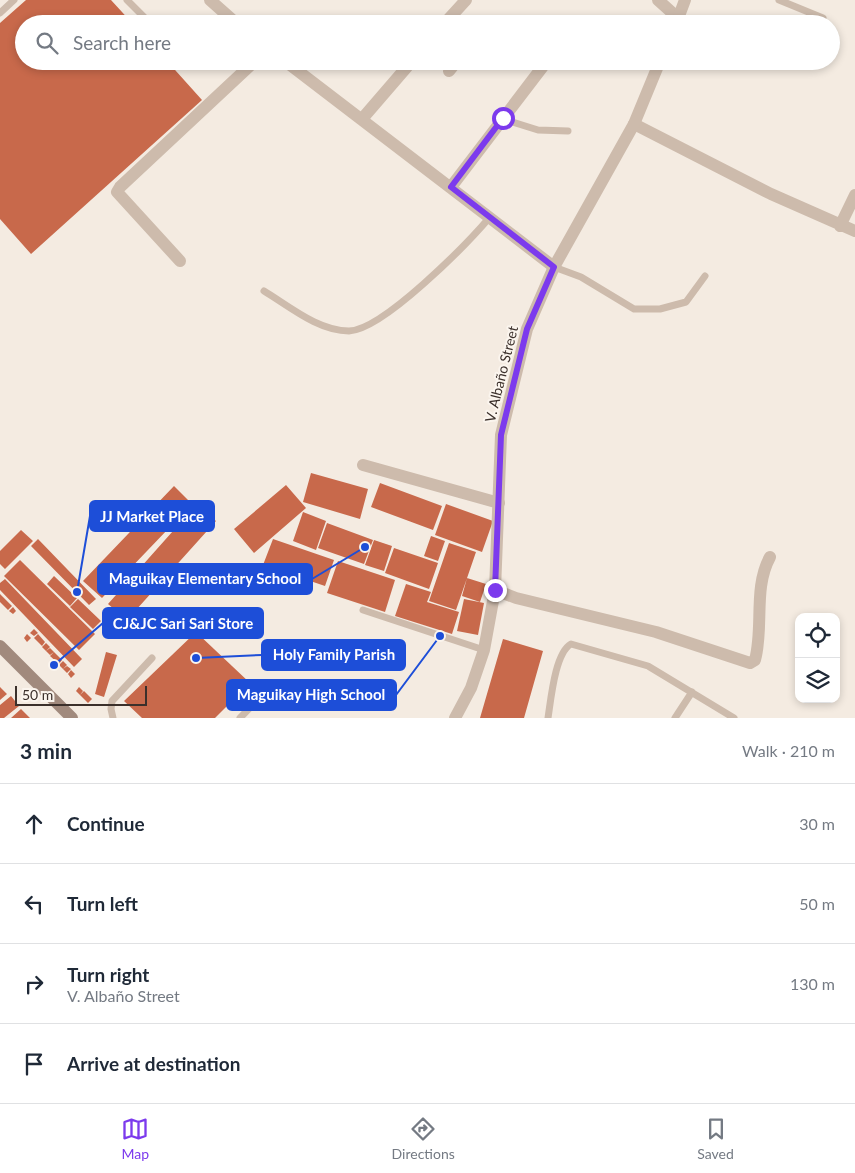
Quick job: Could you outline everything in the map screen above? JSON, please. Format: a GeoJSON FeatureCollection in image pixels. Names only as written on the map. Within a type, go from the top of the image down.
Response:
{"type":"FeatureCollection","features":[{"type":"Feature","properties":{"kind":"main road"},"geometry":{"type":"LineString","coordinates":[[0,646],[72,718]]}},
{"type":"Feature","properties":{"kind":"street"},"geometry":{"type":"LineString","coordinates":[[210,0],[224,15]]}},
{"type":"Feature","properties":{"kind":"street"},"geometry":{"type":"LineString","coordinates":[[452,15],[466,0]]}},
{"type":"Feature","properties":{"kind":"street"},"geometry":{"type":"LineString","coordinates":[[658,0],[672,15]]}},
{"type":"Feature","properties":{"kind":"street"},"geometry":{"type":"LineString","coordinates":[[679,15],[685,0]]}},
{"type":"Feature","properties":{"kind":"street"},"geometry":{"type":"LineString","coordinates":[[180,261],[117,192],[120,187],[245,70]]}},
{"type":"Feature","properties":{"kind":"street"},"geometry":{"type":"LineString","coordinates":[[297,70],[554,267]]}},
{"type":"Feature","properties":{"kind":"street"},"geometry":{"type":"LineString","coordinates":[[362,119],[404,70]]}},
{"type":"Feature","properties":{"kind":"street"},"geometry":{"type":"LineString","coordinates":[[451,187],[539,70]]}},
{"type":"Feature","properties":{"kind":"street","name":"V. Albaño Street"},"geometry":{"type":"LineString","coordinates":[[455,718],[471,688],[484,650],[495,590],[501,435],[527,329],[554,267],[634,124],[656,70]]}},
{"type":"Feature","properties":{"kind":"street"},"geometry":{"type":"LineString","coordinates":[[634,124],[771,194],[855,231]]}},
{"type":"Feature","properties":{"kind":"street"},"geometry":{"type":"LineString","coordinates":[[840,226],[855,195]]}},
{"type":"Feature","properties":{"kind":"street"},"geometry":{"type":"LineString","coordinates":[[364,466],[499,503]]}},
{"type":"Feature","properties":{"kind":"street"},"geometry":{"type":"LineString","coordinates":[[495,590],[516,598],[656,632],[750,663],[755,660],[760,643],[762,586],[770,557]]}},
{"type":"Feature","properties":{"kind":"lane"},"geometry":{"type":"LineString","coordinates":[[0,13],[14,0]]}},
{"type":"Feature","properties":{"kind":"lane"},"geometry":{"type":"LineString","coordinates":[[127,0],[142,15]]}},
{"type":"Feature","properties":{"kind":"lane"},"geometry":{"type":"LineString","coordinates":[[779,0],[816,15]]}},
{"type":"Feature","properties":{"kind":"lane"},"geometry":{"type":"LineString","coordinates":[[503,118],[538,130],[568,131]]}},
{"type":"Feature","properties":{"kind":"lane"},"geometry":{"type":"LineString","coordinates":[[264,291],[317,324],[350,331],[376,323],[396,309],[490,217]]}},
{"type":"Feature","properties":{"kind":"lane"},"geometry":{"type":"LineString","coordinates":[[554,267],[581,277],[634,309],[660,309],[686,302],[705,276]]}},
{"type":"Feature","properties":{"kind":"lane"},"geometry":{"type":"LineString","coordinates":[[363,610],[484,650]]}},
{"type":"Feature","properties":{"kind":"lane"},"geometry":{"type":"LineString","coordinates":[[548,718],[560,657],[565,647],[571,644],[648,666],[734,718]]}},
{"type":"Feature","properties":{"kind":"lane"},"geometry":{"type":"LineString","coordinates":[[113,718],[110,709],[112,701],[152,658]]}},
{"type":"Feature","properties":{"kind":"lane"},"geometry":{"type":"LineString","coordinates":[[240,718],[268,689]]}},
{"type":"Feature","properties":{"kind":"lane"},"geometry":{"type":"LineString","coordinates":[[675,718],[692,692]]}},
{"type":"Feature","properties":{"kind":"building"},"geometry":{"type":"Polygon","coordinates":[[[26,0],[111,0],[125,15],[15,15],[15,70],[175,70],[202,100],[31,254],[0,219],[0,23],[26,0]]]}},
{"type":"Feature","properties":{"kind":"building"},"geometry":{"type":"Polygon","coordinates":[[[311,473],[368,489],[360,519],[303,502],[311,473]]]}},
{"type":"Feature","properties":{"kind":"building"},"geometry":{"type":"Polygon","coordinates":[[[380,483],[442,506],[433,530],[371,507],[380,483]]]}},
{"type":"Feature","properties":{"kind":"building"},"geometry":{"type":"Polygon","coordinates":[[[286,485],[306,508],[254,553],[234,529],[286,485]]]}},
{"type":"Feature","properties":{"kind":"building"},"geometry":{"type":"Polygon","coordinates":[[[174,486],[192,504],[102,598],[83,581],[174,486]]]}},
{"type":"Feature","properties":{"kind":"building"},"geometry":{"type":"Polygon","coordinates":[[[197,504],[216,521],[127,620],[108,604],[197,504]]]}},
{"type":"Feature","properties":{"kind":"building"},"geometry":{"type":"Polygon","coordinates":[[[446,504],[493,521],[482,552],[435,535],[446,504]]]}},
{"type":"Feature","properties":{"kind":"building"},"geometry":{"type":"Polygon","coordinates":[[[303,512],[326,521],[316,550],[293,541],[303,512]]]}},
{"type":"Feature","properties":{"kind":"building"},"geometry":{"type":"Polygon","coordinates":[[[327,523],[373,540],[364,564],[318,548],[327,523]]]}},
{"type":"Feature","properties":{"kind":"building"},"geometry":{"type":"Polygon","coordinates":[[[21,530],[33,541],[5,569],[0,564],[0,551],[21,530]]]}},
{"type":"Feature","properties":{"kind":"building"},"geometry":{"type":"Polygon","coordinates":[[[431,536],[445,541],[438,561],[424,556],[431,536]]]}},
{"type":"Feature","properties":{"kind":"building"},"geometry":{"type":"Polygon","coordinates":[[[38,539],[96,599],[89,605],[31,546],[38,539]]]}},
{"type":"Feature","properties":{"kind":"building"},"geometry":{"type":"Polygon","coordinates":[[[273,539],[334,560],[325,586],[263,565],[273,539]]]}},
{"type":"Feature","properties":{"kind":"building"},"geometry":{"type":"Polygon","coordinates":[[[374,540],[392,546],[384,571],[365,565],[374,540]]]}},
{"type":"Feature","properties":{"kind":"building"},"geometry":{"type":"Polygon","coordinates":[[[449,543],[476,552],[456,610],[429,601],[449,543]]]}},
{"type":"Feature","properties":{"kind":"building"},"geometry":{"type":"Polygon","coordinates":[[[394,548],[438,563],[429,589],[385,573],[394,548]]]}},
{"type":"Feature","properties":{"kind":"building"},"geometry":{"type":"Polygon","coordinates":[[[20,560],[95,634],[79,650],[4,576],[20,560]]]}},
{"type":"Feature","properties":{"kind":"building"},"geometry":{"type":"Polygon","coordinates":[[[338,561],[395,580],[385,612],[327,593],[338,561]]]}},
{"type":"Feature","properties":{"kind":"building"},"geometry":{"type":"Polygon","coordinates":[[[54,576],[77,598],[70,606],[47,584],[54,576]]]}},
{"type":"Feature","properties":{"kind":"building"},"geometry":{"type":"Polygon","coordinates":[[[467,578],[486,584],[480,602],[462,596],[467,578]]]}},
{"type":"Feature","properties":{"kind":"building"},"geometry":{"type":"Polygon","coordinates":[[[5,579],[82,659],[74,667],[0,590],[0,583],[5,579]]]}},
{"type":"Feature","properties":{"kind":"building"},"geometry":{"type":"Polygon","coordinates":[[[406,584],[431,592],[427,602],[459,612],[452,634],[395,616],[406,584]]]}},
{"type":"Feature","properties":{"kind":"building"},"geometry":{"type":"Polygon","coordinates":[[[0,594],[12,606],[8,610],[0,602],[0,594]]]}},
{"type":"Feature","properties":{"kind":"building"},"geometry":{"type":"Polygon","coordinates":[[[78,599],[101,621],[93,629],[70,607],[78,599]]]}},
{"type":"Feature","properties":{"kind":"building"},"geometry":{"type":"Polygon","coordinates":[[[464,599],[484,603],[478,635],[457,631],[464,599]]]}},
{"type":"Feature","properties":{"kind":"building"},"geometry":{"type":"Polygon","coordinates":[[[13,607],[16,611],[13,614],[9,611],[13,607]]]}},
{"type":"Feature","properties":{"kind":"building"},"geometry":{"type":"Polygon","coordinates":[[[34,629],[38,633],[34,636],[30,633],[34,629]]]}},
{"type":"Feature","properties":{"kind":"building"},"geometry":{"type":"Polygon","coordinates":[[[196,632],[250,683],[215,718],[142,718],[124,701],[196,632]]]}},
{"type":"Feature","properties":{"kind":"building"},"geometry":{"type":"Polygon","coordinates":[[[27,634],[31,638],[27,642],[24,638],[27,634]]]}},
{"type":"Feature","properties":{"kind":"building"},"geometry":{"type":"Polygon","coordinates":[[[38,634],[45,642],[42,646],[34,638],[38,634]]]}},
{"type":"Feature","properties":{"kind":"building"},"geometry":{"type":"Polygon","coordinates":[[[503,639],[543,651],[524,718],[480,718],[503,639]]]}},
{"type":"Feature","properties":{"kind":"building"},"geometry":{"type":"Polygon","coordinates":[[[46,643],[50,647],[46,651],[42,647],[46,643]]]}},
{"type":"Feature","properties":{"kind":"building"},"geometry":{"type":"Polygon","coordinates":[[[50,648],[54,652],[50,655],[46,651],[50,648]]]}},
{"type":"Feature","properties":{"kind":"building"},"geometry":{"type":"Polygon","coordinates":[[[54,652],[62,660],[59,664],[50,656],[54,652]]]}},
{"type":"Feature","properties":{"kind":"building"},"geometry":{"type":"Polygon","coordinates":[[[106,652],[117,655],[104,697],[95,694],[106,652]]]}},
{"type":"Feature","properties":{"kind":"building"},"geometry":{"type":"Polygon","coordinates":[[[63,661],[67,665],[63,669],[59,665],[63,661]]]}},
{"type":"Feature","properties":{"kind":"building"},"geometry":{"type":"Polygon","coordinates":[[[67,666],[71,669],[67,673],[63,669],[67,666]]]}},
{"type":"Feature","properties":{"kind":"building"},"geometry":{"type":"Polygon","coordinates":[[[71,670],[75,674],[71,678],[68,674],[71,670]]]}},
{"type":"Feature","properties":{"kind":"building"},"geometry":{"type":"Polygon","coordinates":[[[0,687],[7,694],[0,700],[0,687]]]}},
{"type":"Feature","properties":{"kind":"building"},"geometry":{"type":"Polygon","coordinates":[[[79,687],[83,691],[80,695],[76,691],[79,687]]]}},
{"type":"Feature","properties":{"kind":"building"},"geometry":{"type":"Polygon","coordinates":[[[84,691],[92,699],[88,703],[80,695],[84,691]]]}},
{"type":"Feature","properties":{"kind":"building"},"geometry":{"type":"Polygon","coordinates":[[[11,696],[19,706],[4,718],[0,718],[0,705],[11,696]]]}},
{"type":"Feature","properties":{"kind":"building"},"geometry":{"type":"Polygon","coordinates":[[[21,709],[30,718],[11,718],[21,709]]]}},
{"type":"Feature","properties":{"kind":"place","name":"Maguikay Elementary School"},"geometry":{"type":"Point","coordinates":[365,547]}},
{"type":"Feature","properties":{"kind":"place","name":"JJ Market Place"},"geometry":{"type":"Point","coordinates":[77,592]}},
{"type":"Feature","properties":{"kind":"place","name":"Maguikay High School"},"geometry":{"type":"Point","coordinates":[440,636]}},
{"type":"Feature","properties":{"kind":"place","name":"Holy Family Parish"},"geometry":{"type":"Point","coordinates":[196,658]}},
{"type":"Feature","properties":{"kind":"place","name":"CJ&JC Sari Sari Store"},"geometry":{"type":"Point","coordinates":[54,665]}},
{"type":"Feature","properties":{"kind":"route"},"geometry":{"type":"LineString","coordinates":[[495,590],[501,435],[527,329],[554,267],[451,187],[503,118]]}}]}
